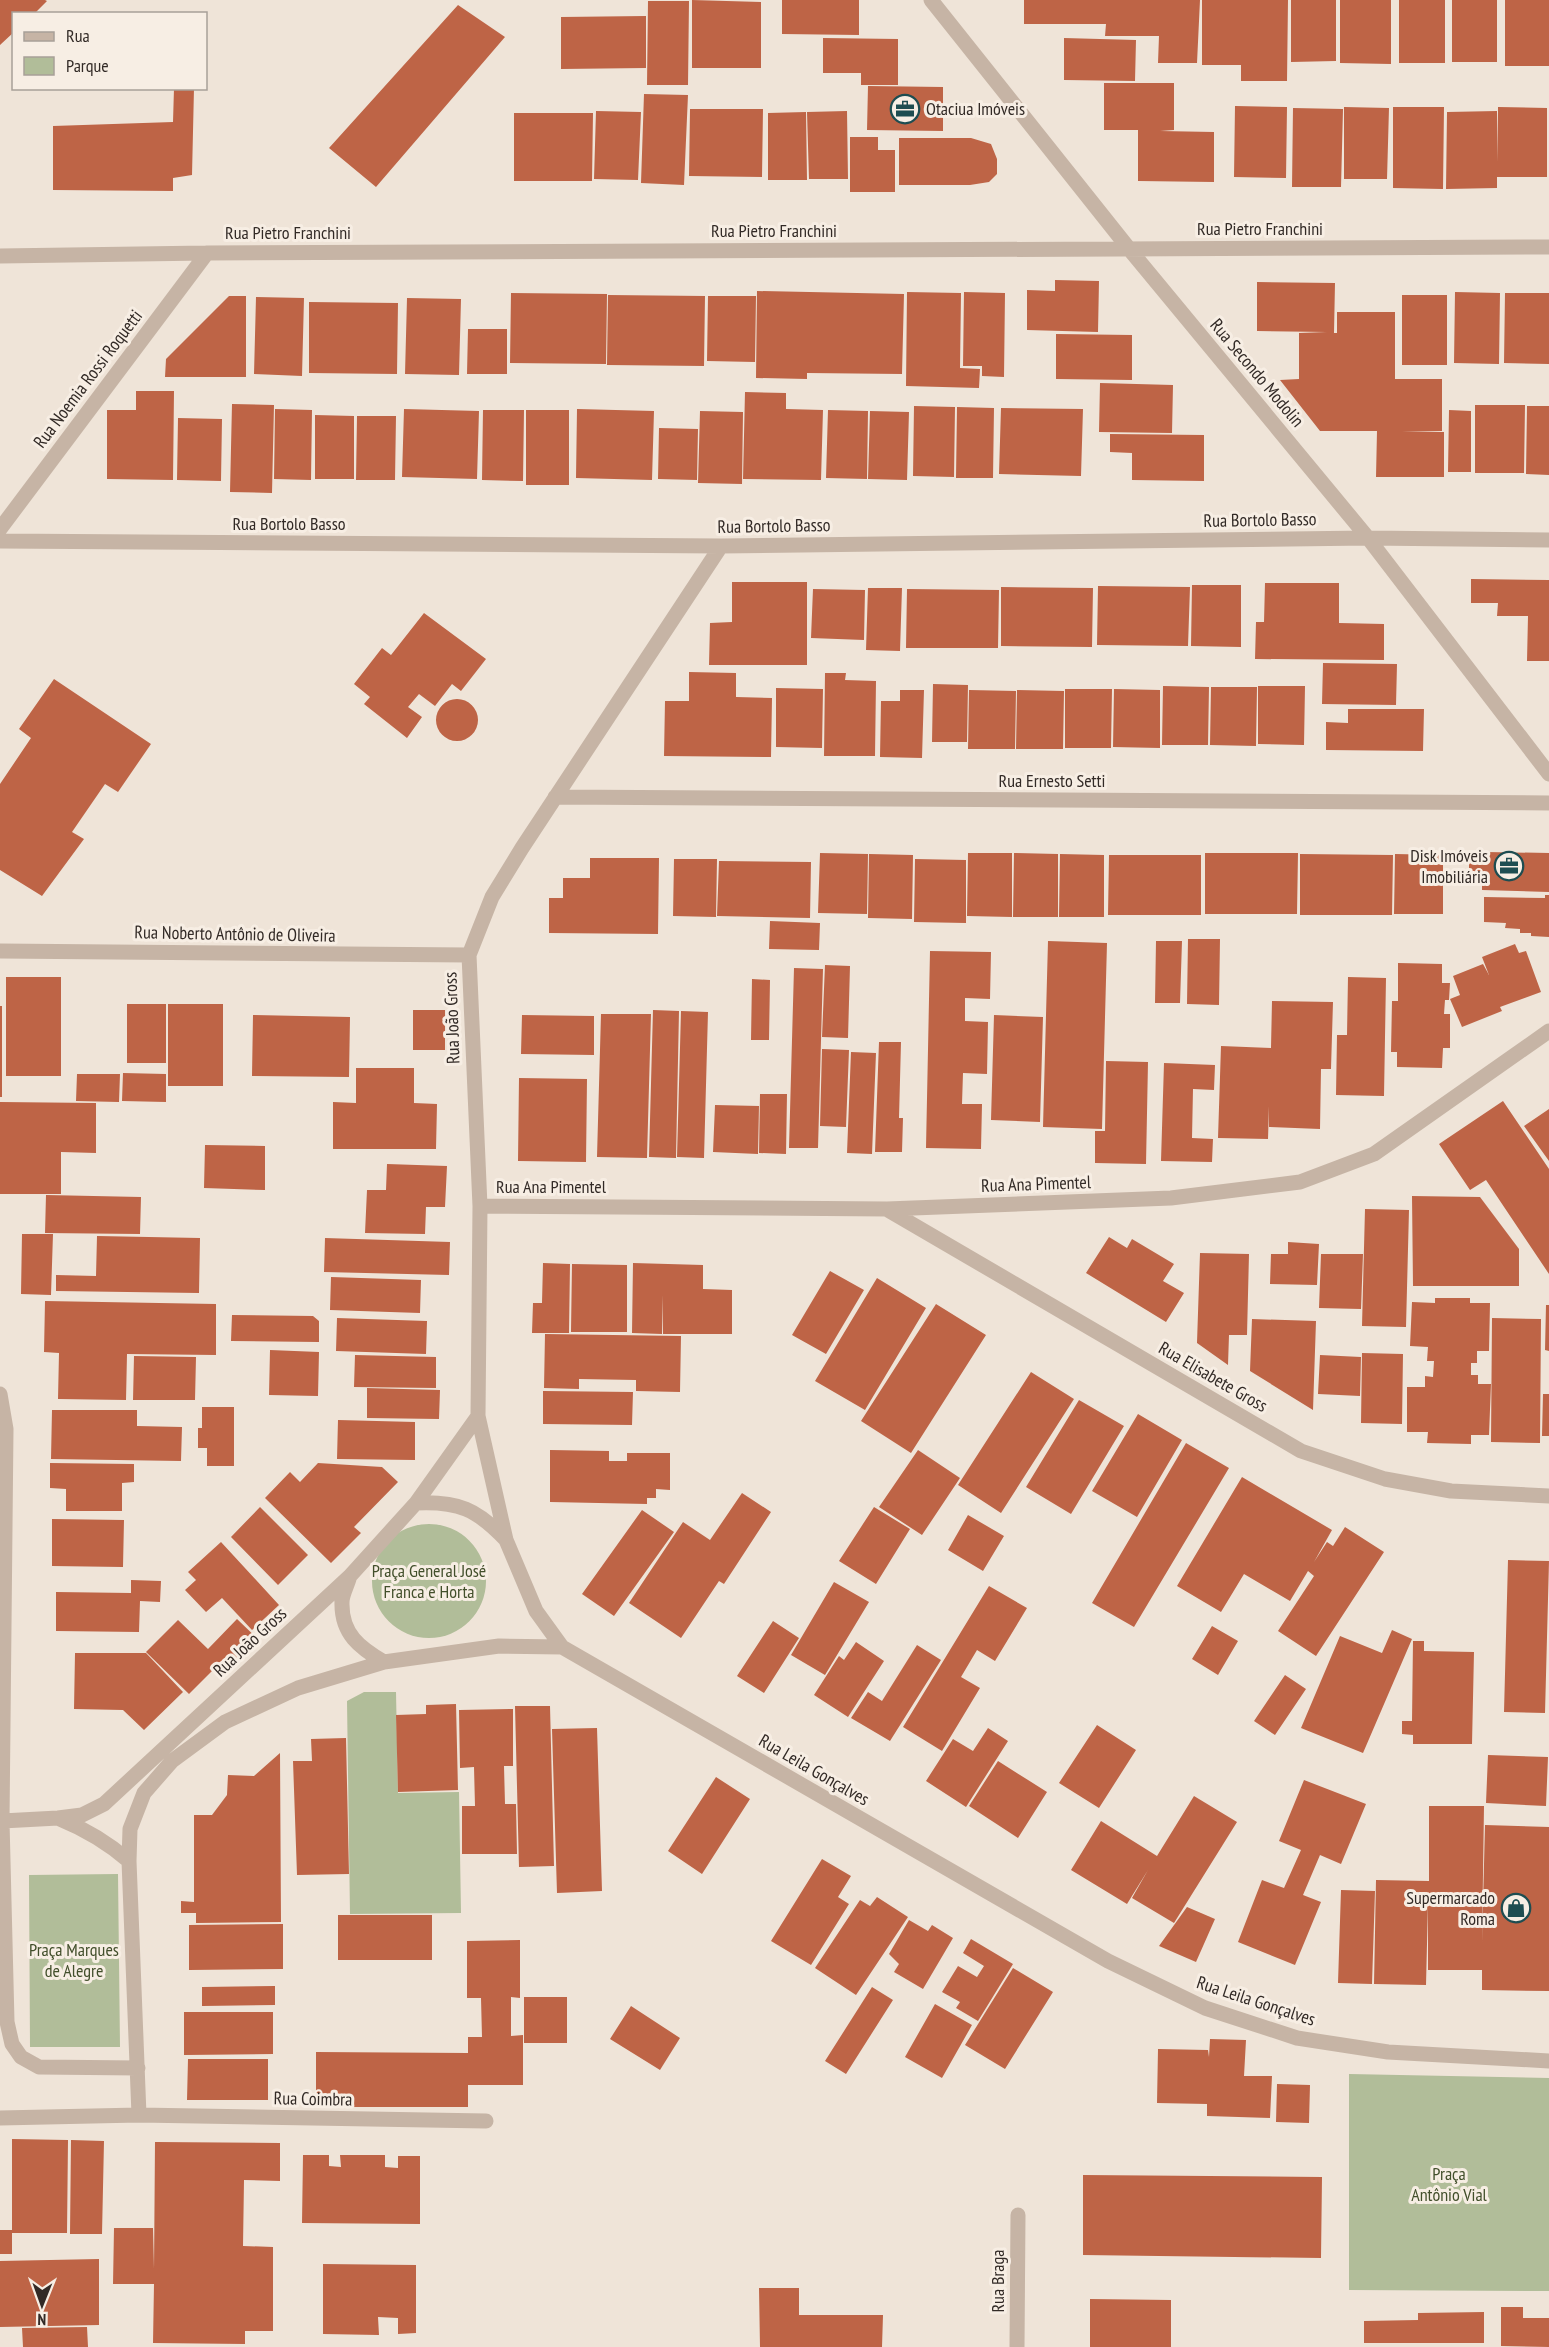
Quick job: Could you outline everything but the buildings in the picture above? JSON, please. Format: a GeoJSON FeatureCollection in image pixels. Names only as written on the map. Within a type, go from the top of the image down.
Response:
{"type":"FeatureCollection","features":[{"type":"Feature","properties":{"kind":"street","name":"Rua Secondo Modolin"},"geometry":{"type":"LineString","coordinates":[[932,0],[1130,250],[1368,538],[1549,774]]}},
{"type":"Feature","properties":{"kind":"street","name":"Rua Pietro Franchini"},"geometry":{"type":"LineString","coordinates":[[0,256],[1549,247]]}},
{"type":"Feature","properties":{"kind":"street","name":"Rua Noemia Rossi Roquetti"},"geometry":{"type":"LineString","coordinates":[[0,529],[207,253]]}},
{"type":"Feature","properties":{"kind":"street","name":"Rua Bortolo Basso"},"geometry":{"type":"LineString","coordinates":[[0,542],[721,546],[1368,538],[1549,540]]}},
{"type":"Feature","properties":{"kind":"street","name":"Rua João Gross"},"geometry":{"type":"LineString","coordinates":[[562,1647],[536,1611],[506,1540],[478,1416],[480,1206],[469,955],[492,897],[555,797],[721,546]]}},
{"type":"Feature","properties":{"kind":"street","name":"Rua Ernesto Setti"},"geometry":{"type":"LineString","coordinates":[[555,797],[1549,803]]}},
{"type":"Feature","properties":{"kind":"street","name":"Rua Noberto Antônio de Oliveira"},"geometry":{"type":"LineString","coordinates":[[0,951],[469,955]]}},
{"type":"Feature","properties":{"kind":"street","name":"Rua Ana Pimentel"},"geometry":{"type":"LineString","coordinates":[[480,1206],[887,1209],[1171,1198],[1300,1182],[1374,1154],[1549,1031]]}},
{"type":"Feature","properties":{"kind":"street","name":"Rua Elisabete Gross"},"geometry":{"type":"LineString","coordinates":[[887,1209],[1301,1451],[1385,1479],[1451,1491],[1549,1496]]}},
{"type":"Feature","properties":{"kind":"street"},"geometry":{"type":"LineString","coordinates":[[0,1394],[6,1429],[2,1821],[7,2022],[12,2044],[21,2057],[39,2067],[138,2068],[138,2115]]}},
{"type":"Feature","properties":{"kind":"street","name":"Rua João Gross"},"geometry":{"type":"LineString","coordinates":[[2,1821],[82,1815],[104,1804],[350,1576],[416,1503],[478,1416]]}},
{"type":"Feature","properties":{"kind":"street"},"geometry":{"type":"LineString","coordinates":[[416,1503],[441,1502],[466,1508],[488,1521],[506,1540]]}},
{"type":"Feature","properties":{"kind":"street"},"geometry":{"type":"LineString","coordinates":[[350,1576],[342,1602],[346,1628],[361,1649],[384,1662]]}},
{"type":"Feature","properties":{"kind":"street","name":"Rua Leila Gonçalves"},"geometry":{"type":"LineString","coordinates":[[138,2068],[129,1861],[130,1829],[144,1793],[172,1761],[225,1722],[298,1688],[384,1662],[499,1646],[562,1647],[1108,1961],[1205,2008],[1297,2038],[1388,2052],[1549,2061]]}},
{"type":"Feature","properties":{"kind":"street"},"geometry":{"type":"LineString","coordinates":[[58,1818],[107,1842],[129,1861]]}},
{"type":"Feature","properties":{"kind":"street","name":"Rua Coimbra"},"geometry":{"type":"LineString","coordinates":[[0,2118],[138,2115],[486,2121]]}},
{"type":"Feature","properties":{"kind":"street","name":"Rua Braga"},"geometry":{"type":"LineString","coordinates":[[1017,2347],[1018,2215]]}},
{"type":"Feature","properties":{"kind":"green space","name":"Praça General José Franca e Horta"},"geometry":{"type":"Polygon","coordinates":[[[429,1524],[451,1528],[469,1541],[482,1559],[486,1581],[482,1603],[469,1621],[451,1634],[429,1638],[407,1634],[389,1621],[376,1603],[372,1581],[376,1559],[389,1541],[407,1528],[429,1524]]]}},
{"type":"Feature","properties":{"kind":"green space"},"geometry":{"type":"Polygon","coordinates":[[[364,1692],[396,1692],[398,1793],[459,1792],[461,1913],[350,1914],[347,1701],[364,1692]]]}},
{"type":"Feature","properties":{"kind":"green space","name":"Praça Marques de Alegre"},"geometry":{"type":"Polygon","coordinates":[[[118,1874],[120,2047],[30,2047],[29,1875],[118,1874]]]}},
{"type":"Feature","properties":{"kind":"green space","name":"Praça Antônio Vial"},"geometry":{"type":"Polygon","coordinates":[[[1349,2074],[1549,2078],[1549,2291],[1349,2290],[1349,2074]]]}},
{"type":"Feature","properties":{"kind":"place","name":"Otaciua Imóveis"},"geometry":{"type":"Point","coordinates":[905,109]}},
{"type":"Feature","properties":{"kind":"place","name":"Disk Imóveis Imobiliária"},"geometry":{"type":"Point","coordinates":[1509,866]}},
{"type":"Feature","properties":{"kind":"place","name":"Supermarcado Roma"},"geometry":{"type":"Point","coordinates":[1516,1908]}}]}
